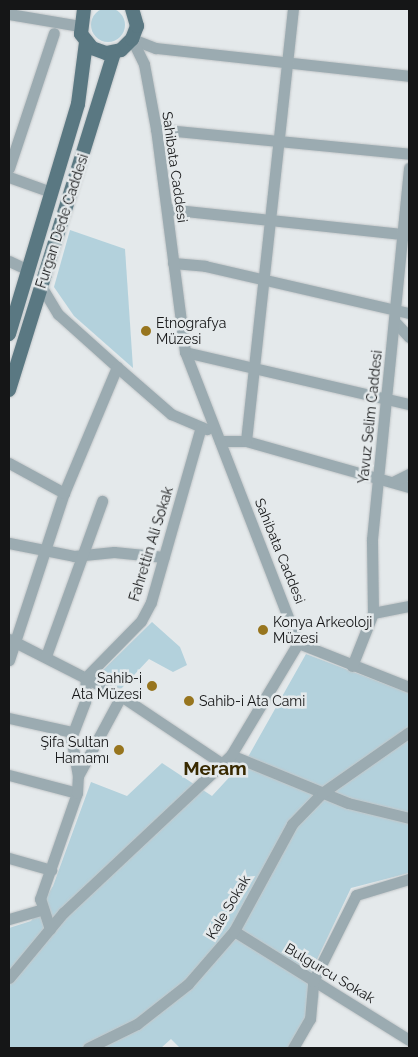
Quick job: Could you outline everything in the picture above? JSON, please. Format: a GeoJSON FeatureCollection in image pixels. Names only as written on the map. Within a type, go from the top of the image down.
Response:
{"type":"FeatureCollection","features":[{"type":"Feature","properties":{"kind":"main road"},"geometry":{"type":"LineString","coordinates":[[84,9],[80,26],[86,42],[100,52],[114,52],[132,39],[136,26],[135,10]]}},
{"type":"Feature","properties":{"kind":"main road","name":"Furgan Dede Caddesi"},"geometry":{"type":"LineString","coordinates":[[9,330],[78,104],[86,42]]}},
{"type":"Feature","properties":{"kind":"main road","name":"Furgan Dede Caddesi"},"geometry":{"type":"LineString","coordinates":[[9,390],[114,52]]}},
{"type":"Feature","properties":{"kind":"street"},"geometry":{"type":"LineString","coordinates":[[246,441],[292,9]]}},
{"type":"Feature","properties":{"kind":"street"},"geometry":{"type":"LineString","coordinates":[[9,14],[80,26]]}},
{"type":"Feature","properties":{"kind":"street"},"geometry":{"type":"LineString","coordinates":[[9,168],[54,33]]}},
{"type":"Feature","properties":{"kind":"street"},"geometry":{"type":"LineString","coordinates":[[132,39],[156,48],[287,60],[409,76]]}},
{"type":"Feature","properties":{"kind":"street","name":"Sahibata Caddesi"},"geometry":{"type":"LineString","coordinates":[[132,39],[144,64],[156,129],[185,352],[298,643]]}},
{"type":"Feature","properties":{"kind":"street"},"geometry":{"type":"LineString","coordinates":[[156,129],[409,154]]}},
{"type":"Feature","properties":{"kind":"street","name":"Yavuz Selim Caddesi"},"geometry":{"type":"LineString","coordinates":[[352,666],[373,613],[372,539],[380,477],[384,399],[407,235],[409,168]]}},
{"type":"Feature","properties":{"kind":"street"},"geometry":{"type":"LineString","coordinates":[[9,177],[51,192]]}},
{"type":"Feature","properties":{"kind":"street"},"geometry":{"type":"LineString","coordinates":[[167,209],[270,218],[407,235]]}},
{"type":"Feature","properties":{"kind":"street"},"geometry":{"type":"LineString","coordinates":[[9,261],[28,270]]}},
{"type":"Feature","properties":{"kind":"street"},"geometry":{"type":"LineString","coordinates":[[173,263],[264,278],[409,313]]}},
{"type":"Feature","properties":{"kind":"street"},"geometry":{"type":"LineString","coordinates":[[41,286],[58,314],[171,414],[218,437],[246,441],[380,477],[409,487]]}},
{"type":"Feature","properties":{"kind":"street"},"geometry":{"type":"LineString","coordinates":[[396,323],[409,337]]}},
{"type":"Feature","properties":{"kind":"street"},"geometry":{"type":"LineString","coordinates":[[185,352],[255,365],[409,404]]}},
{"type":"Feature","properties":{"kind":"street"},"geometry":{"type":"LineString","coordinates":[[9,660],[12,640],[45,552],[64,492],[117,367]]}},
{"type":"Feature","properties":{"kind":"street","name":"Fahrettin Ali Sokak"},"geometry":{"type":"LineString","coordinates":[[86,677],[142,621],[164,557],[200,427]]}},
{"type":"Feature","properties":{"kind":"street"},"geometry":{"type":"LineString","coordinates":[[9,462],[64,492]]}},
{"type":"Feature","properties":{"kind":"street"},"geometry":{"type":"LineString","coordinates":[[393,482],[409,474]]}},
{"type":"Feature","properties":{"kind":"street"},"geometry":{"type":"LineString","coordinates":[[46,656],[102,501]]}},
{"type":"Feature","properties":{"kind":"street"},"geometry":{"type":"LineString","coordinates":[[9,543],[45,552],[81,556],[114,552],[164,557]]}},
{"type":"Feature","properties":{"kind":"street"},"geometry":{"type":"LineString","coordinates":[[373,613],[409,606]]}},
{"type":"Feature","properties":{"kind":"street"},"geometry":{"type":"LineString","coordinates":[[12,640],[121,696],[221,763]]}},
{"type":"Feature","properties":{"kind":"street"},"geometry":{"type":"LineString","coordinates":[[9,978],[50,929],[231,754],[298,643],[409,687]]}},
{"type":"Feature","properties":{"kind":"street"},"geometry":{"type":"LineString","coordinates":[[50,929],[41,910],[40,899],[77,793],[78,776],[70,751],[72,732],[85,701],[86,677]]}},
{"type":"Feature","properties":{"kind":"street"},"geometry":{"type":"LineString","coordinates":[[78,776],[121,696]]}},
{"type":"Feature","properties":{"kind":"street"},"geometry":{"type":"LineString","coordinates":[[9,718],[72,732]]}},
{"type":"Feature","properties":{"kind":"street","name":"Kale Sokak"},"geometry":{"type":"LineString","coordinates":[[88,1048],[122,1032],[173,998],[234,931],[292,824],[322,793],[409,732]]}},
{"type":"Feature","properties":{"kind":"street"},"geometry":{"type":"LineString","coordinates":[[231,754],[322,793],[409,818]]}},
{"type":"Feature","properties":{"kind":"street"},"geometry":{"type":"LineString","coordinates":[[9,775],[77,793]]}},
{"type":"Feature","properties":{"kind":"street"},"geometry":{"type":"LineString","coordinates":[[9,858],[51,870]]}},
{"type":"Feature","properties":{"kind":"street"},"geometry":{"type":"LineString","coordinates":[[293,1048],[310,1019],[313,980],[356,895],[409,880]]}},
{"type":"Feature","properties":{"kind":"street"},"geometry":{"type":"LineString","coordinates":[[9,919],[41,910]]}},
{"type":"Feature","properties":{"kind":"street","name":"Bulgurcu Sokak"},"geometry":{"type":"LineString","coordinates":[[234,931],[409,1040]]}},
{"type":"Feature","properties":{"kind":"shaded area"},"geometry":{"type":"Polygon","coordinates":[[[108,8],[115,9],[120,13],[124,18],[124,32],[120,37],[115,41],[108,42],[101,41],[96,37],[92,32],[91,25],[92,18],[96,13],[101,9],[108,8]]]}},
{"type":"Feature","properties":{"kind":"shaded area"},"geometry":{"type":"Polygon","coordinates":[[[70,230],[125,249],[133,368],[74,316],[54,287],[70,230]]]}},
{"type":"Feature","properties":{"kind":"shaded area"},"geometry":{"type":"Polygon","coordinates":[[[152,622],[180,647],[187,665],[173,672],[149,659],[120,690],[100,673],[152,622]]]}},
{"type":"Feature","properties":{"kind":"shaded area"},"geometry":{"type":"Polygon","coordinates":[[[306,654],[409,693],[409,873],[351,888],[313,968],[319,996],[312,1027],[297,1048],[180,1048],[171,1039],[161,1048],[9,1048],[9,928],[31,921],[53,886],[91,782],[127,796],[162,763],[212,796],[248,757],[306,654]]]}},
{"type":"Feature","properties":{"kind":"place","name":"Etnografya Müzesi"},"geometry":{"type":"Point","coordinates":[146,331]}},
{"type":"Feature","properties":{"kind":"place","name":"Konya Arkeoloji Müzesi"},"geometry":{"type":"Point","coordinates":[263,630]}},
{"type":"Feature","properties":{"kind":"place","name":"Sahib-i Ata Müzesi"},"geometry":{"type":"Point","coordinates":[152,686]}},
{"type":"Feature","properties":{"kind":"place","name":"Sahib-i Ata Cami"},"geometry":{"type":"Point","coordinates":[189,701]}},
{"type":"Feature","properties":{"kind":"place","name":"Şifa Sultan Hamamı"},"geometry":{"type":"Point","coordinates":[119,750]}},
{"type":"Feature","properties":{"kind":"district","name":"Meram"},"geometry":{"type":"Point","coordinates":[215,769]}}]}
